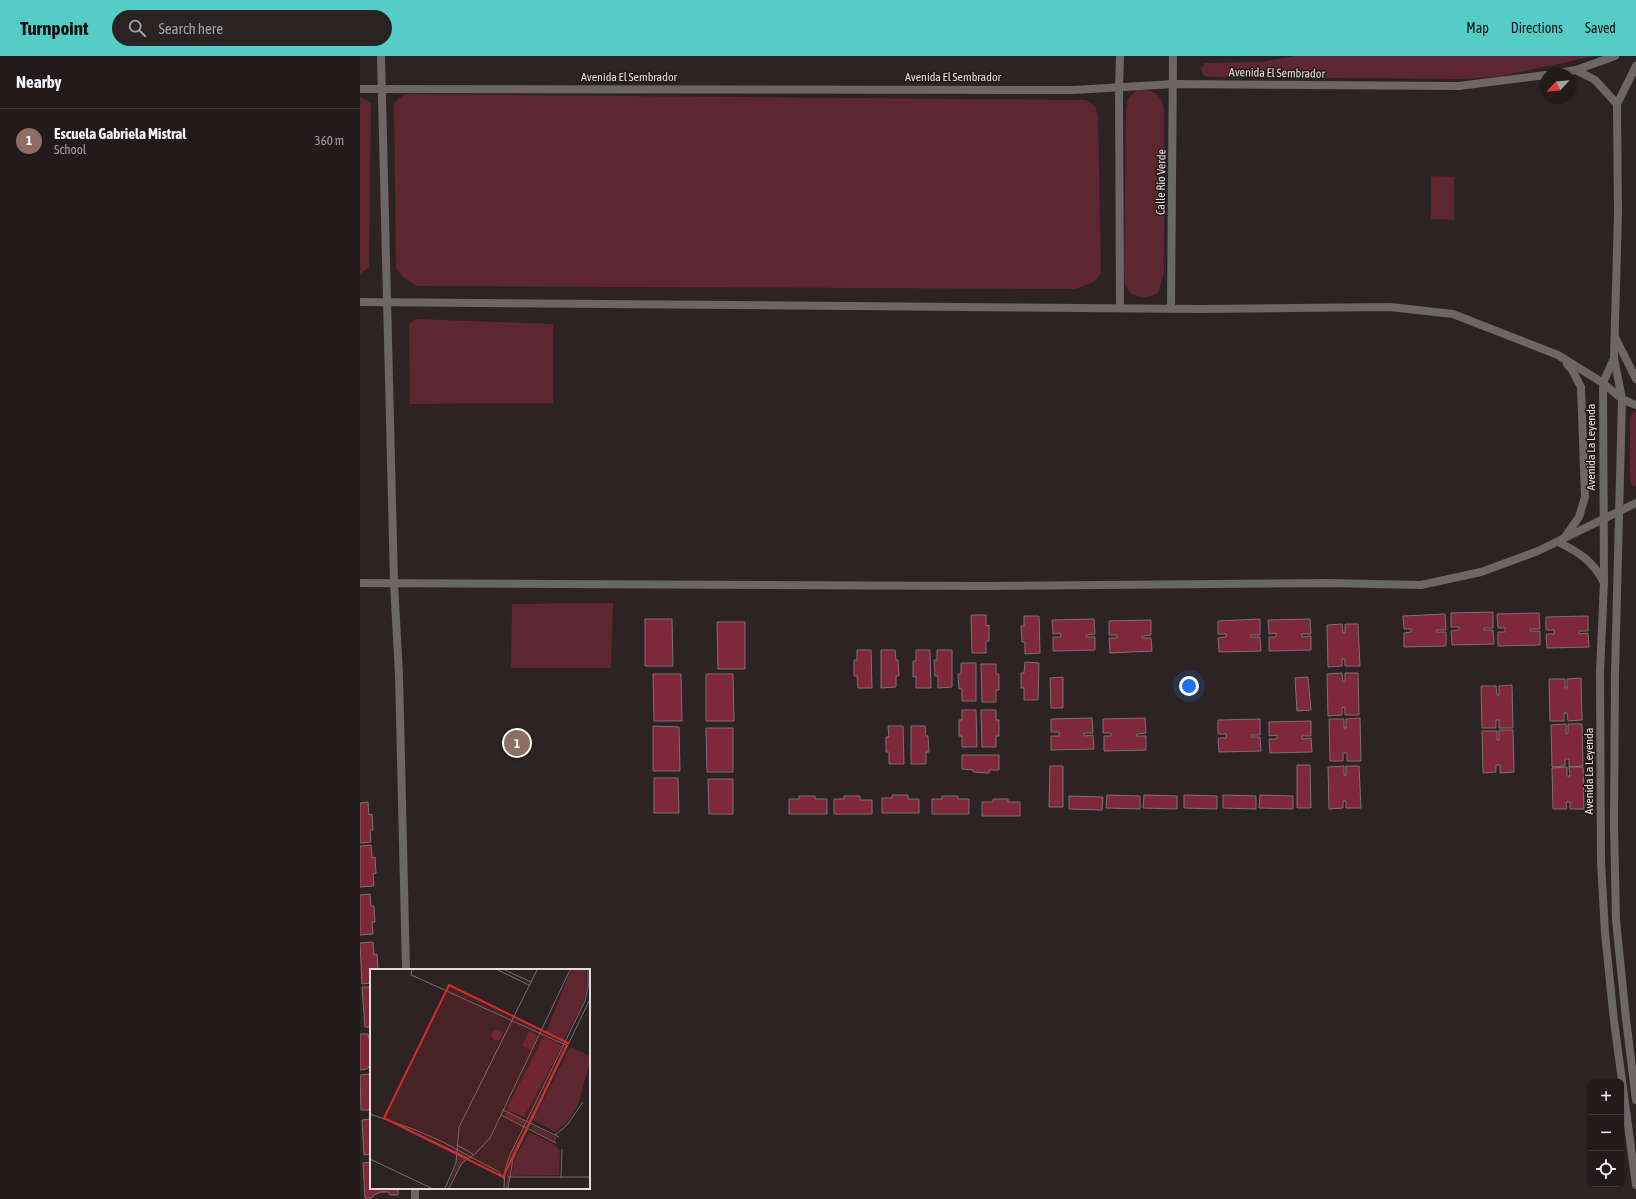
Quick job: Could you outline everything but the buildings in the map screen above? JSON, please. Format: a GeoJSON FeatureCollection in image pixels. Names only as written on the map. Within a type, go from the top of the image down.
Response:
{"type":"FeatureCollection","features":[{"type":"Feature","properties":{"kind":"street"},"geometry":{"type":"LineString","coordinates":[[381,56],[394,584],[399,675],[406,969]]}},
{"type":"Feature","properties":{"kind":"street"},"geometry":{"type":"LineString","coordinates":[[1120,56],[1120,308]]}},
{"type":"Feature","properties":{"kind":"street","name":"Calle Río Verde"},"geometry":{"type":"LineString","coordinates":[[1171,308],[1174,84],[1173,56]]}},
{"type":"Feature","properties":{"kind":"street"},"geometry":{"type":"LineString","coordinates":[[1576,70],[1615,56]]}},
{"type":"Feature","properties":{"kind":"street","name":"Avenida La Leyenda"},"geometry":{"type":"LineString","coordinates":[[1636,66],[1617,104],[1618,215],[1616,337],[1614,358],[1622,399],[1615,673],[1614,824],[1616,920],[1636,1100]]}},
{"type":"Feature","properties":{"kind":"street"},"geometry":{"type":"LineString","coordinates":[[1576,70],[1595,80],[1617,104]]}},
{"type":"Feature","properties":{"kind":"street","name":"Avenida El Sembrador"},"geometry":{"type":"LineString","coordinates":[[360,89],[1074,90],[1174,84],[1459,86],[1501,82],[1540,76]]}},
{"type":"Feature","properties":{"kind":"street"},"geometry":{"type":"LineString","coordinates":[[360,302],[387,301],[1120,308],[1390,307],[1453,314],[1558,355],[1603,383],[1622,399],[1636,405]]}},
{"type":"Feature","properties":{"kind":"street"},"geometry":{"type":"LineString","coordinates":[[1616,337],[1636,379]]}},
{"type":"Feature","properties":{"kind":"street"},"geometry":{"type":"LineString","coordinates":[[1558,355],[1572,370],[1581,388],[1585,497],[1579,517],[1561,540]]}},
{"type":"Feature","properties":{"kind":"street","name":"Avenida La Leyenda"},"geometry":{"type":"LineString","coordinates":[[1614,358],[1603,383],[1604,581],[1600,656],[1600,768],[1604,933],[1614,1022],[1636,1185]]}},
{"type":"Feature","properties":{"kind":"street"},"geometry":{"type":"LineString","coordinates":[[360,583],[984,586],[1327,583],[1421,585],[1481,572],[1561,540],[1636,503]]}},
{"type":"Feature","properties":{"kind":"street"},"geometry":{"type":"LineString","coordinates":[[1561,540],[1589,561],[1604,581]]}},
{"type":"Feature","properties":{"kind":"shaded area"},"geometry":{"type":"Polygon","coordinates":[[[1294,56],[1595,56],[1497,77],[1462,79],[1211,77],[1204,76],[1201,69],[1205,63],[1262,62],[1294,56]]]}},
{"type":"Feature","properties":{"kind":"shaded area"},"geometry":{"type":"Polygon","coordinates":[[[1138,90],[1148,90],[1156,93],[1161,99],[1164,108],[1164,274],[1158,293],[1145,297],[1131,294],[1125,285],[1124,271],[1126,111],[1129,99],[1132,94],[1138,90]]]}},
{"type":"Feature","properties":{"kind":"shaded area"},"geometry":{"type":"Polygon","coordinates":[[[407,94],[1086,100],[1095,106],[1098,116],[1101,274],[1094,282],[1075,289],[417,286],[404,278],[396,269],[394,104],[401,97],[407,94]]]}},
{"type":"Feature","properties":{"kind":"shaded area"},"geometry":{"type":"Polygon","coordinates":[[[360,97],[371,103],[369,267],[360,274],[360,97]]]}},
{"type":"Feature","properties":{"kind":"shaded area"},"geometry":{"type":"Polygon","coordinates":[[[1431,176],[1454,177],[1454,220],[1431,219],[1431,176]]]}},
{"type":"Feature","properties":{"kind":"shaded area"},"geometry":{"type":"Polygon","coordinates":[[[416,319],[553,324],[553,403],[410,404],[409,324],[416,319]]]}},
{"type":"Feature","properties":{"kind":"shaded area"},"geometry":{"type":"Polygon","coordinates":[[[1633,411],[1636,412],[1636,486],[1632,485],[1630,479],[1630,418],[1633,411]]]}},
{"type":"Feature","properties":{"kind":"shaded area"},"geometry":{"type":"Polygon","coordinates":[[[613,603],[611,668],[511,668],[512,604],[613,603]]]}},
{"type":"Feature","properties":{"kind":"place","name":"Escuela Gabriela Mistral"},"geometry":{"type":"Point","coordinates":[517,743]}}]}
